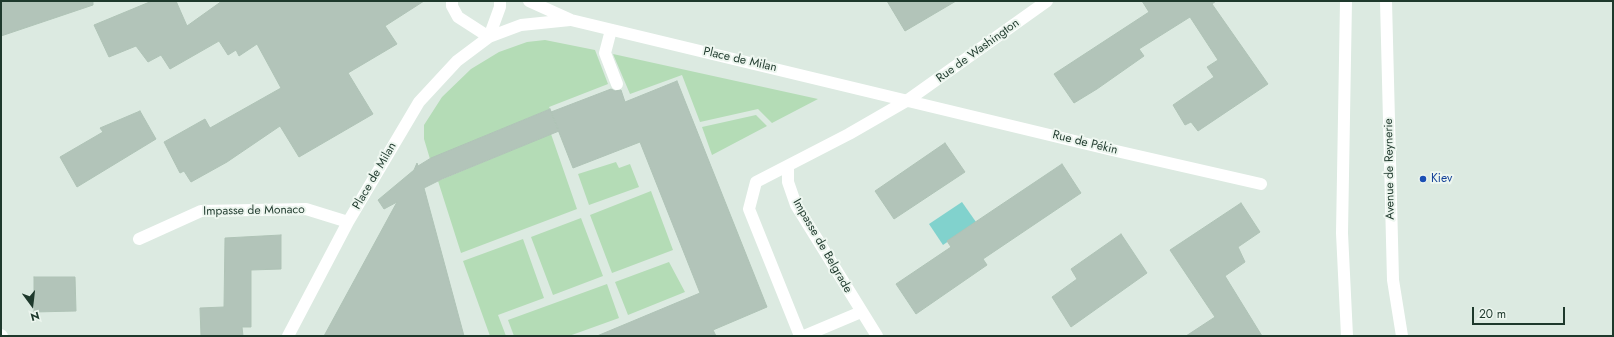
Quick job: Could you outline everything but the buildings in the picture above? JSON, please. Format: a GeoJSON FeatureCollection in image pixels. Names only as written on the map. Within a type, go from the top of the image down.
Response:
{"type":"FeatureCollection","features":[{"type":"Feature","properties":{"kind":"street"},"geometry":{"type":"LineString","coordinates":[[452,1],[452,6],[458,16],[489,37],[500,7],[500,1]]}},
{"type":"Feature","properties":{"kind":"street","name":"Place de Milan"},"geometry":{"type":"LineString","coordinates":[[529,1],[571,20],[908,100]]}},
{"type":"Feature","properties":{"kind":"street","name":"Rue de Washington"},"geometry":{"type":"LineString","coordinates":[[908,100],[1047,1]]}},
{"type":"Feature","properties":{"kind":"street"},"geometry":{"type":"LineString","coordinates":[[1346,1],[1342,232],[1347,336]]}},
{"type":"Feature","properties":{"kind":"street","name":"Avenue de Reynerie"},"geometry":{"type":"LineString","coordinates":[[1386,1],[1393,280],[1402,336]]}},
{"type":"Feature","properties":{"kind":"street","name":"Place de Milan"},"geometry":{"type":"LineString","coordinates":[[288,336],[348,222],[419,102],[457,61],[489,37],[521,25],[571,20]]}},
{"type":"Feature","properties":{"kind":"street"},"geometry":{"type":"LineString","coordinates":[[611,30],[605,53],[617,84]]}},
{"type":"Feature","properties":{"kind":"street"},"geometry":{"type":"LineString","coordinates":[[800,336],[749,209],[756,182],[908,100]]}},
{"type":"Feature","properties":{"kind":"street","name":"Rue de Pékin"},"geometry":{"type":"LineString","coordinates":[[908,100],[1112,150],[1261,184]]}},
{"type":"Feature","properties":{"kind":"street","name":"Impasse de Belgrade"},"geometry":{"type":"LineString","coordinates":[[788,166],[788,182],[796,205],[877,336]]}},
{"type":"Feature","properties":{"kind":"street","name":"Impasse de Monaco"},"geometry":{"type":"LineString","coordinates":[[139,239],[201,211],[306,209],[348,222]]}},
{"type":"Feature","properties":{"kind":"street"},"geometry":{"type":"LineString","coordinates":[[804,336],[861,312]]}},
{"type":"Feature","properties":{"kind":"green space"},"geometry":{"type":"Polygon","coordinates":[[[545,40],[595,50],[608,84],[549,107],[550,109],[430,159],[424,139],[424,125],[442,97],[471,69],[499,52],[527,42],[545,40]]]}},
{"type":"Feature","properties":{"kind":"green space"},"geometry":{"type":"Polygon","coordinates":[[[613,54],[818,99],[772,123],[758,109],[700,122],[682,75],[630,94],[613,54]]]}},
{"type":"Feature","properties":{"kind":"green space"},"geometry":{"type":"Polygon","coordinates":[[[756,115],[767,126],[712,155],[702,127],[756,115]]]}},
{"type":"Feature","properties":{"kind":"green space"},"geometry":{"type":"Polygon","coordinates":[[[551,134],[577,209],[461,253],[438,181],[551,134]]]}},
{"type":"Feature","properties":{"kind":"green space"},"geometry":{"type":"Polygon","coordinates":[[[616,162],[619,168],[630,164],[639,187],[589,205],[578,174],[616,162]]]}},
{"type":"Feature","properties":{"kind":"green space"},"geometry":{"type":"Polygon","coordinates":[[[651,191],[673,250],[612,273],[590,215],[651,191]]]}},
{"type":"Feature","properties":{"kind":"green space"},"geometry":{"type":"Polygon","coordinates":[[[581,218],[603,276],[553,295],[531,237],[581,218]]]}},
{"type":"Feature","properties":{"kind":"green space"},"geometry":{"type":"Polygon","coordinates":[[[523,239],[544,298],[498,315],[506,336],[490,336],[463,261],[523,239]]]}},
{"type":"Feature","properties":{"kind":"green space"},"geometry":{"type":"Polygon","coordinates":[[[669,262],[685,292],[628,315],[615,282],[669,262]]]}},
{"type":"Feature","properties":{"kind":"green space"},"geometry":{"type":"Polygon","coordinates":[[[607,284],[619,318],[569,336],[514,336],[508,320],[607,284]]]}},
{"type":"Feature","properties":{"kind":"water"},"geometry":{"type":"Polygon","coordinates":[[[962,202],[976,222],[943,245],[929,224],[962,202]]]}},
{"type":"Feature","properties":{"kind":"place","name":"Kiev"},"geometry":{"type":"Point","coordinates":[1423,179]}}]}
